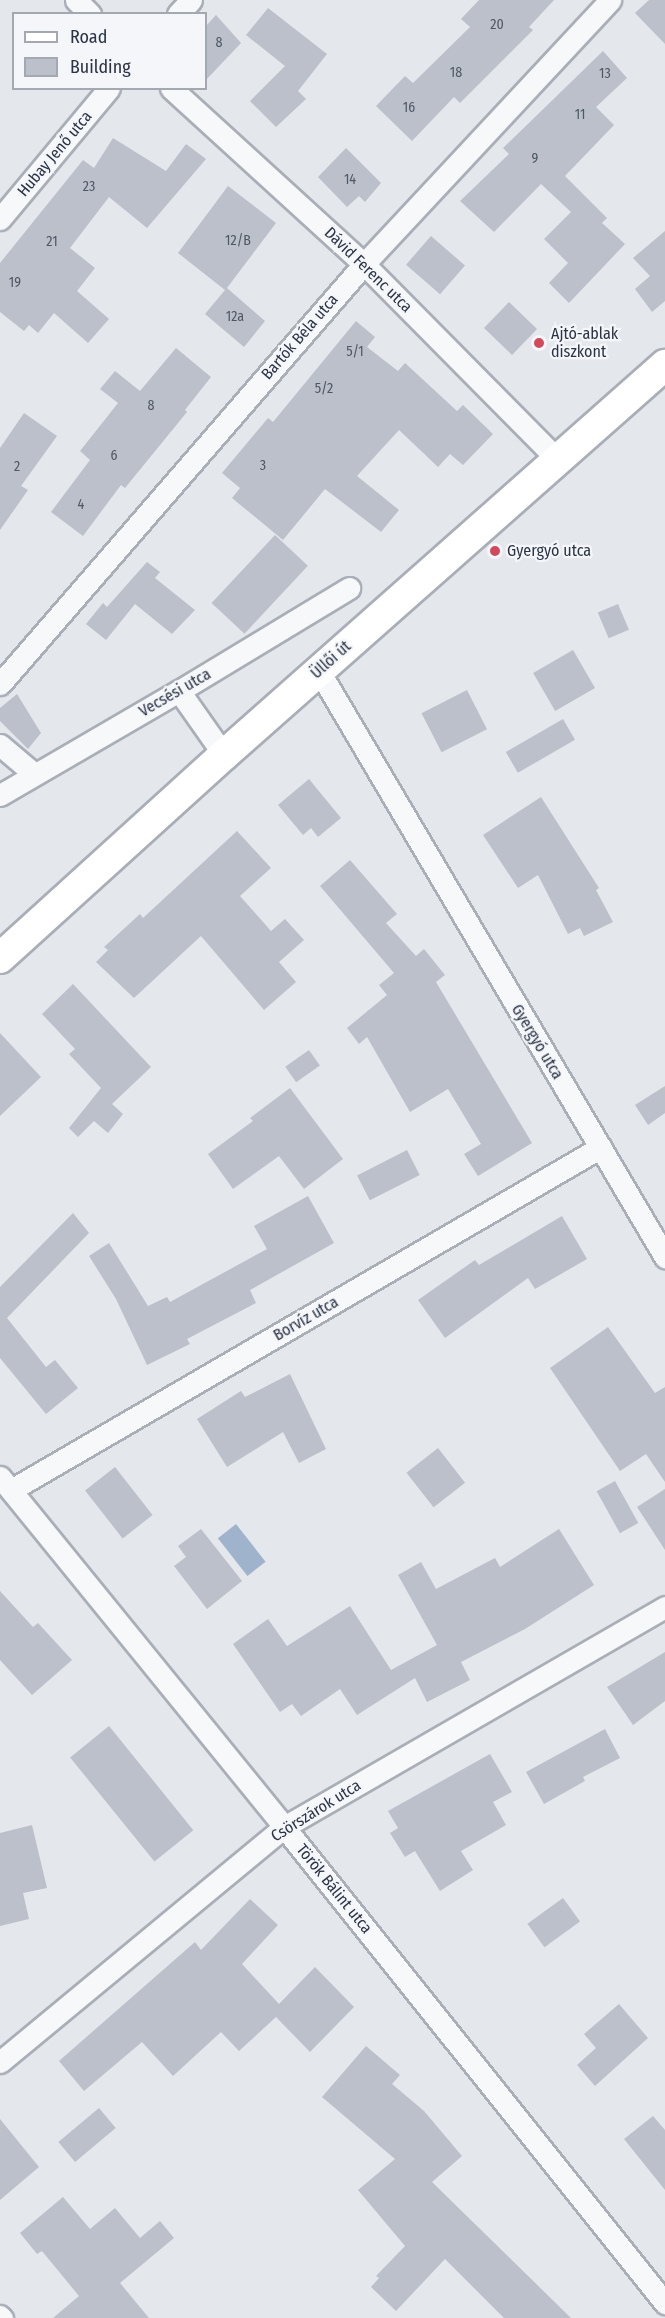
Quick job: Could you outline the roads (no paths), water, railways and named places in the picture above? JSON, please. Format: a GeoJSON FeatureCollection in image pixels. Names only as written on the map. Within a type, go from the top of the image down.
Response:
{"type":"FeatureCollection","features":[{"type":"Feature","properties":{"kind":"main road","name":"Üllői út"},"geometry":{"type":"LineString","coordinates":[[0,958],[224,755],[665,365]]}},
{"type":"Feature","properties":{"kind":"street"},"geometry":{"type":"LineString","coordinates":[[76,0],[88,12]]}},
{"type":"Feature","properties":{"kind":"street"},"geometry":{"type":"LineString","coordinates":[[180,12],[191,0]]}},
{"type":"Feature","properties":{"kind":"street","name":"Bartók Béla utca"},"geometry":{"type":"LineString","coordinates":[[0,684],[364,264],[610,0]]}},
{"type":"Feature","properties":{"kind":"street","name":"Hubay Jenő utca"},"geometry":{"type":"LineString","coordinates":[[0,219],[107,90]]}},
{"type":"Feature","properties":{"kind":"street","name":"Dávid Ferenc utca"},"geometry":{"type":"LineString","coordinates":[[173,90],[364,264],[558,460]]}},
{"type":"Feature","properties":{"kind":"street","name":"Vecsési utca"},"geometry":{"type":"LineString","coordinates":[[0,795],[33,773],[179,691],[348,588]]}},
{"type":"Feature","properties":{"kind":"street","name":"Gyergyó utca"},"geometry":{"type":"LineString","coordinates":[[319,671],[665,1257]]}},
{"type":"Feature","properties":{"kind":"street"},"geometry":{"type":"LineString","coordinates":[[179,691],[224,755]]}},
{"type":"Feature","properties":{"kind":"street"},"geometry":{"type":"LineString","coordinates":[[0,745],[33,773]]}},
{"type":"Feature","properties":{"kind":"street","name":"Borvíz utca"},"geometry":{"type":"LineString","coordinates":[[6,1483],[601,1147]]}},
{"type":"Feature","properties":{"kind":"street","name":"Török Bálint utca"},"geometry":{"type":"LineString","coordinates":[[6,1483],[665,2303]]}},
{"type":"Feature","properties":{"kind":"street","name":"Csörszárok utca"},"geometry":{"type":"LineString","coordinates":[[0,2062],[284,1827],[665,1607]]}},
{"type":"Feature","properties":{"kind":"water"},"geometry":{"type":"Polygon","coordinates":[[[236,1524],[266,1562],[247,1576],[218,1538],[236,1524]]]}},
{"type":"Feature","properties":{"kind":"place","name":"Ajtó-ablak diszkont"},"geometry":{"type":"Point","coordinates":[539,343]}},
{"type":"Feature","properties":{"kind":"place","name":"Gyergyó utca"},"geometry":{"type":"Point","coordinates":[495,551]}}]}
